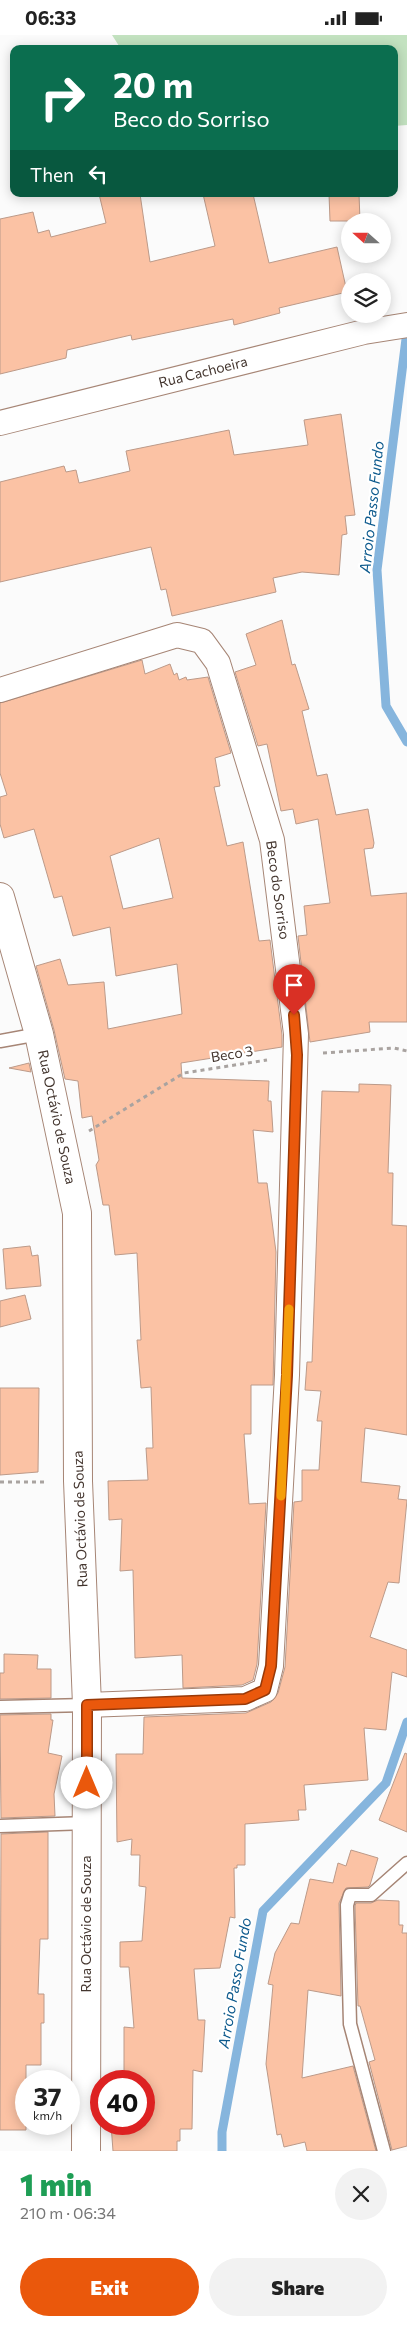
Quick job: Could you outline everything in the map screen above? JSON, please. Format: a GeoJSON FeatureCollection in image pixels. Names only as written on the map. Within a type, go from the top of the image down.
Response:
{"type":"FeatureCollection","features":[{"type":"Feature","properties":{"kind":"street","name":"Rua Cachoeira"},"geometry":{"type":"LineString","coordinates":[[0,423],[364,332],[407,325]]}},
{"type":"Feature","properties":{"kind":"street","name":"Beco do Sorriso"},"geometry":{"type":"LineString","coordinates":[[0,690],[177,635],[202,641],[218,663],[272,840],[296,1034],[297,1055],[287,1375],[271,1666],[265,1690],[245,1699],[87,1705]]}},
{"type":"Feature","properties":{"kind":"street","name":"Rua Octávio de Souza"},"geometry":{"type":"LineString","coordinates":[[0,897],[39,1034],[77,1213],[78,1481],[87,1705],[86,2151]]}},
{"type":"Feature","properties":{"kind":"lane"},"geometry":{"type":"LineString","coordinates":[[0,1041],[39,1034]]}},
{"type":"Feature","properties":{"kind":"lane"},"geometry":{"type":"LineString","coordinates":[[0,1707],[87,1705]]}},
{"type":"Feature","properties":{"kind":"lane"},"geometry":{"type":"LineString","coordinates":[[0,1826],[86,1823]]}},
{"type":"Feature","properties":{"kind":"lane"},"geometry":{"type":"LineString","coordinates":[[384,2151],[350,2024],[347,1905],[350,1895],[371,1895],[407,1863]]}},
{"type":"Feature","properties":{"kind":"path","name":"Beco 3"},"geometry":{"type":"LineString","coordinates":[[104,1122],[184,1073],[297,1055],[394,1048],[407,1051]]}},
{"type":"Feature","properties":{"kind":"path"},"geometry":{"type":"LineString","coordinates":[[0,1482],[78,1481]]}},
{"type":"Feature","properties":{"kind":"green space"},"geometry":{"type":"Polygon","coordinates":[[[112,35],[407,35],[407,125],[398,126],[398,45],[118,45],[112,35]]]}},
{"type":"Feature","properties":{"kind":"building"},"geometry":{"type":"Polygon","coordinates":[[[100,197],[140,197],[150,262],[215,246],[204,197],[254,197],[269,263],[337,247],[343,273],[341,273],[341,293],[279,308],[280,313],[234,325],[233,319],[132,340],[131,335],[67,350],[66,358],[0,374],[0,219],[33,212],[38,233],[49,230],[51,237],[106,223],[100,197]]]}},
{"type":"Feature","properties":{"kind":"building"},"geometry":{"type":"Polygon","coordinates":[[[329,197],[359,197],[360,213],[341,213],[341,221],[330,221],[329,197]]]}},
{"type":"Feature","properties":{"kind":"building"},"geometry":{"type":"Polygon","coordinates":[[[341,414],[355,515],[345,516],[347,534],[342,535],[339,575],[302,572],[273,578],[276,592],[172,616],[166,589],[161,590],[151,547],[0,582],[0,482],[64,466],[66,472],[76,470],[79,483],[130,471],[126,451],[229,430],[234,455],[308,445],[304,420],[341,414]]]}},
{"type":"Feature","properties":{"kind":"building"},"geometry":{"type":"Polygon","coordinates":[[[282,620],[292,665],[295,664],[309,709],[302,711],[317,776],[327,774],[336,815],[368,809],[374,843],[373,848],[364,849],[371,896],[407,893],[407,1022],[369,1022],[370,1032],[310,1042],[298,936],[307,935],[304,906],[330,903],[318,819],[296,824],[293,809],[281,811],[267,744],[258,746],[235,672],[256,665],[246,634],[282,620]]]}},
{"type":"Feature","properties":{"kind":"building"},"geometry":{"type":"Polygon","coordinates":[[[142,660],[145,674],[170,664],[174,675],[177,673],[179,680],[186,677],[187,680],[208,677],[231,753],[215,758],[220,786],[214,787],[227,846],[243,842],[259,941],[270,940],[282,1047],[181,1063],[182,1078],[269,1081],[268,1101],[271,1101],[273,1132],[253,1130],[258,1183],[267,1183],[276,1252],[273,1385],[251,1385],[251,1434],[244,1434],[249,1504],[266,1503],[257,1664],[253,1680],[242,1685],[183,1688],[182,1655],[135,1658],[133,1570],[120,1571],[122,1519],[109,1520],[108,1481],[148,1480],[146,1448],[153,1448],[151,1387],[141,1388],[137,1340],[141,1340],[137,1253],[115,1255],[109,1205],[103,1205],[96,1165],[99,1160],[92,1116],[82,1118],[78,1081],[65,1079],[54,1030],[36,966],[60,959],[68,985],[104,982],[108,1029],[182,1014],[177,964],[116,976],[110,927],[73,936],[62,896],[54,898],[34,829],[4,838],[0,824],[0,797],[7,795],[0,773],[0,703],[142,660]],[[159,838],[110,856],[123,909],[173,898],[159,838]]]}},
{"type":"Feature","properties":{"kind":"building"},"geometry":{"type":"Polygon","coordinates":[[[29,1063],[31,1072],[9,1068],[29,1063]]]}},
{"type":"Feature","properties":{"kind":"building"},"geometry":{"type":"Polygon","coordinates":[[[359,1084],[391,1085],[388,1173],[393,1173],[392,1225],[407,1226],[407,1435],[365,1428],[361,1482],[400,1486],[398,1499],[407,1500],[399,1583],[388,1582],[370,1637],[407,1650],[407,1677],[392,1672],[386,1730],[364,1728],[368,1780],[304,1785],[306,1810],[298,1810],[299,1820],[245,1824],[245,1865],[237,1865],[237,1868],[234,1868],[235,1918],[230,1917],[220,1968],[194,1969],[198,2020],[205,2020],[202,2072],[193,2070],[192,2129],[180,2129],[180,2141],[177,2141],[177,2151],[113,2151],[112,2135],[155,2135],[155,2070],[124,2070],[124,2027],[134,2028],[129,1967],[120,1967],[120,1942],[142,1941],[146,1887],[139,1886],[140,1855],[131,1855],[132,1839],[117,1842],[116,1754],[143,1754],[144,1717],[246,1713],[271,1702],[278,1693],[285,1667],[294,1502],[302,1501],[302,1470],[319,1470],[322,1421],[317,1421],[321,1391],[305,1390],[307,1362],[312,1362],[322,1091],[359,1092],[359,1084]]]}},
{"type":"Feature","properties":{"kind":"building"},"geometry":{"type":"Polygon","coordinates":[[[30,1246],[32,1256],[38,1255],[41,1286],[6,1289],[3,1249],[30,1246]]]}},
{"type":"Feature","properties":{"kind":"building"},"geometry":{"type":"Polygon","coordinates":[[[25,1295],[31,1319],[0,1327],[0,1301],[25,1295]]]}},
{"type":"Feature","properties":{"kind":"building"},"geometry":{"type":"Polygon","coordinates":[[[0,1388],[39,1388],[38,1472],[0,1475],[0,1388]]]}},
{"type":"Feature","properties":{"kind":"building"},"geometry":{"type":"Polygon","coordinates":[[[4,1654],[38,1655],[37,1669],[51,1669],[51,1698],[0,1699],[0,1673],[4,1673],[4,1654]]]}},
{"type":"Feature","properties":{"kind":"building"},"geometry":{"type":"Polygon","coordinates":[[[51,1714],[51,1720],[53,1720],[48,1753],[62,1756],[54,1794],[55,1816],[1,1818],[0,1715],[51,1714]]]}},
{"type":"Feature","properties":{"kind":"building"},"geometry":{"type":"Polygon","coordinates":[[[405,1753],[407,1754],[407,1832],[379,1820],[405,1753]]]}},
{"type":"Feature","properties":{"kind":"building"},"geometry":{"type":"Polygon","coordinates":[[[48,1832],[48,1939],[40,1939],[38,1994],[44,1994],[44,2023],[41,2023],[41,2065],[26,2065],[26,2070],[15,2070],[15,2130],[0,2130],[1,1834],[48,1832]]]}},
{"type":"Feature","properties":{"kind":"building"},"geometry":{"type":"Polygon","coordinates":[[[351,1850],[378,1858],[370,1885],[368,1887],[346,1888],[339,1903],[341,1996],[308,1990],[302,2078],[353,2066],[376,2151],[307,2151],[305,2142],[284,2147],[281,2134],[277,2135],[266,2064],[273,1985],[268,1984],[275,1953],[291,1923],[299,1924],[310,1879],[333,1883],[338,1863],[346,1866],[351,1850]]]}},
{"type":"Feature","properties":{"kind":"building"},"geometry":{"type":"Polygon","coordinates":[[[378,1900],[399,1901],[399,1925],[403,1925],[402,1933],[407,1933],[407,2146],[392,2150],[369,2062],[375,2060],[360,2006],[358,2006],[355,1906],[356,1903],[371,1903],[378,1900]]]}},
{"type":"Feature","properties":{"kind":"waterway","name":"Arroio Passo Fundo"},"geometry":{"type":"LineString","coordinates":[[407,331],[377,570],[386,706],[407,742]]}},
{"type":"Feature","properties":{"kind":"waterway","name":"Arroio Passo Fundo"},"geometry":{"type":"LineString","coordinates":[[222,2151],[222,2132],[263,1911],[386,1783],[407,1722]]}},
{"type":"Feature","properties":{"kind":"slow traffic"},"geometry":{"type":"LineString","coordinates":[[281,1496],[289,1309]]}},
{"type":"Feature","properties":{"kind":"route"},"geometry":{"type":"LineString","coordinates":[[87,1783],[87,1705],[245,1699],[265,1690],[271,1666],[287,1375],[297,1055],[294,1015]]}}]}
